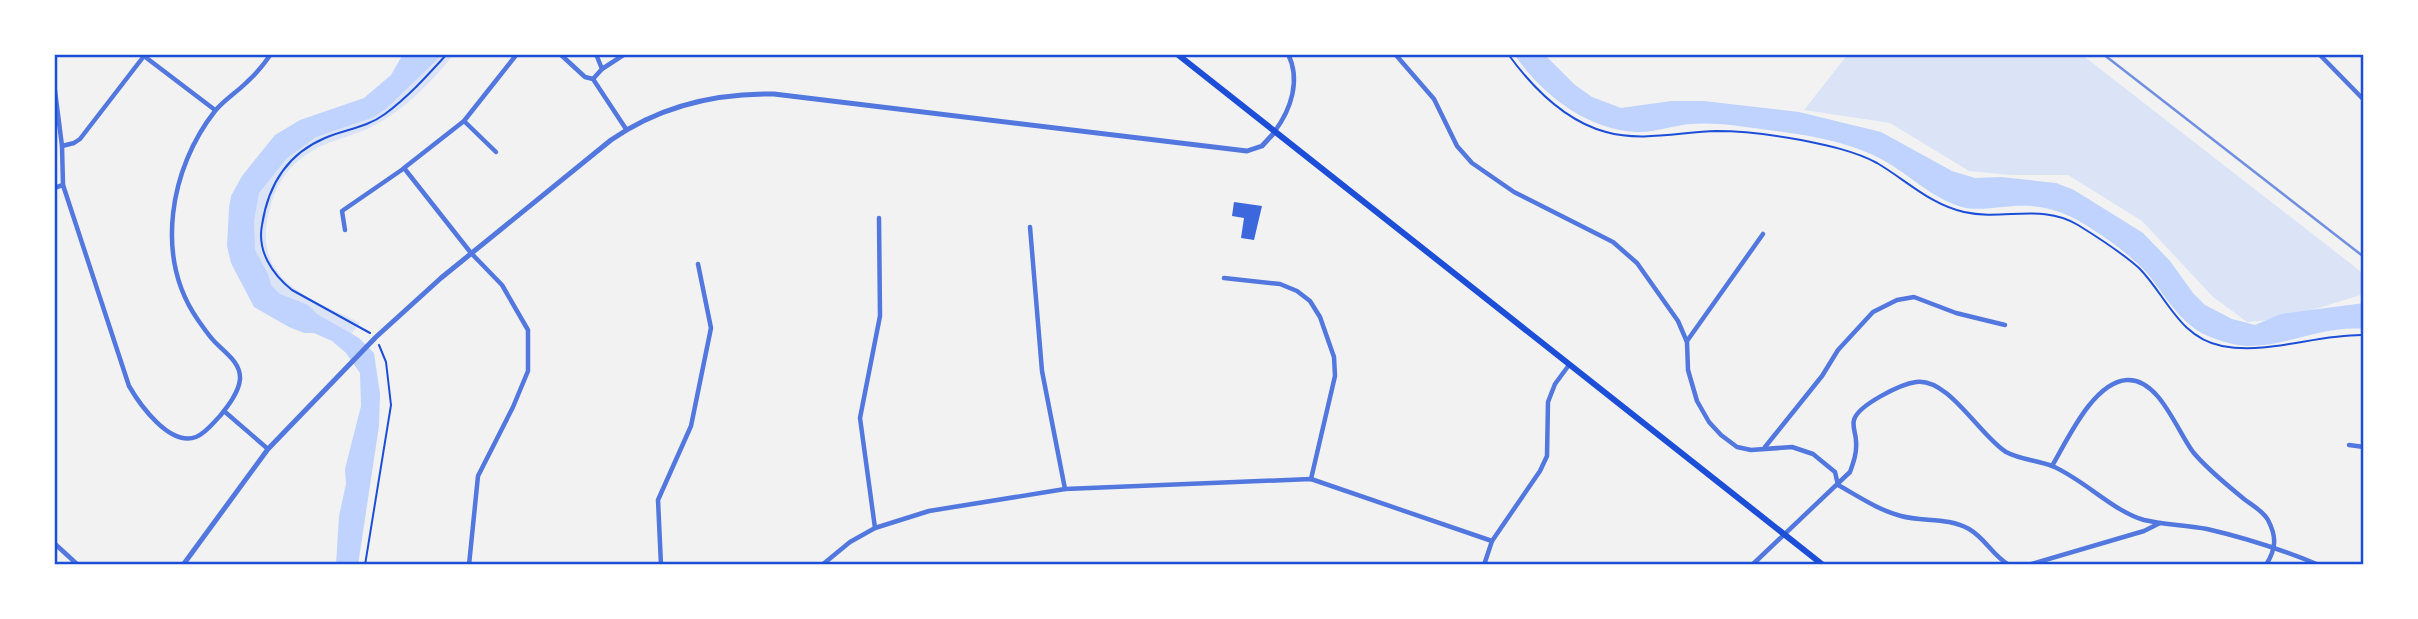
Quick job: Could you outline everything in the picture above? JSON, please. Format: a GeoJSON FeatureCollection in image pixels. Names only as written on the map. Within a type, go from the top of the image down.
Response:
{"type":"FeatureCollection","features":[{"type":"Feature","properties":{"kind":"main road"},"geometry":{"type":"LineString","coordinates":[[1177,54],[1823,565]]}},
{"type":"Feature","properties":{"kind":"street"},"geometry":{"type":"LineString","coordinates":[[54,83],[62,145],[63,185],[129,386],[140,405],[170,433],[188,439],[203,433],[224,411],[240,383],[238,368],[196,317],[176,274],[172,218],[186,158],[215,110],[248,82],[271,54]]}},
{"type":"Feature","properties":{"kind":"street"},"geometry":{"type":"LineString","coordinates":[[345,230],[342,211],[404,168],[464,121],[517,54]]}},
{"type":"Feature","properties":{"kind":"street"},"geometry":{"type":"LineString","coordinates":[[560,54],[585,77],[593,79],[626,129]]}},
{"type":"Feature","properties":{"kind":"street"},"geometry":{"type":"LineString","coordinates":[[596,54],[601,69]]}},
{"type":"Feature","properties":{"kind":"street"},"geometry":{"type":"LineString","coordinates":[[593,79],[601,69],[625,54]]}},
{"type":"Feature","properties":{"kind":"street"},"geometry":{"type":"LineString","coordinates":[[183,565],[268,449],[376,337],[471,253],[626,129],[683,104],[716,96],[745,93],[802,97],[1247,151],[1262,146],[1286,117],[1295,76],[1288,54]]}},
{"type":"Feature","properties":{"kind":"street"},"geometry":{"type":"LineString","coordinates":[[1395,54],[1434,100],[1457,146],[1472,163],[1514,192],[1613,242],[1625,251],[1678,321],[1686,342],[1688,370],[1697,401],[1709,422],[1721,435],[1737,447],[1751,450],[1792,447],[1813,454],[1835,472],[1838,485],[1872,504],[1902,516],[1969,529],[2009,565]]}},
{"type":"Feature","properties":{"kind":"street"},"geometry":{"type":"LineString","coordinates":[[2319,54],[2364,100]]}},
{"type":"Feature","properties":{"kind":"street"},"geometry":{"type":"LineString","coordinates":[[62,145],[80,139],[143,55],[215,110]]}},
{"type":"Feature","properties":{"kind":"street"},"geometry":{"type":"LineString","coordinates":[[464,121],[496,152]]}},
{"type":"Feature","properties":{"kind":"street"},"geometry":{"type":"LineString","coordinates":[[404,168],[471,253],[502,285],[528,330],[528,371],[478,476],[469,565]]}},
{"type":"Feature","properties":{"kind":"street"},"geometry":{"type":"LineString","coordinates":[[54,188],[63,185]]}},
{"type":"Feature","properties":{"kind":"street"},"geometry":{"type":"LineString","coordinates":[[875,528],[860,418],[880,316],[879,218]]}},
{"type":"Feature","properties":{"kind":"street"},"geometry":{"type":"LineString","coordinates":[[1030,226],[1042,371],[1065,489]]}},
{"type":"Feature","properties":{"kind":"street"},"geometry":{"type":"LineString","coordinates":[[1686,342],[1763,234]]}},
{"type":"Feature","properties":{"kind":"street"},"geometry":{"type":"LineString","coordinates":[[661,565],[658,500],[691,426],[711,328],[698,264]]}},
{"type":"Feature","properties":{"kind":"street"},"geometry":{"type":"LineString","coordinates":[[1224,278],[1280,284],[1297,291],[1310,301],[1320,317],[1334,357],[1335,376],[1311,479]]}},
{"type":"Feature","properties":{"kind":"street"},"geometry":{"type":"LineString","coordinates":[[1765,448],[1822,376],[1838,350],[1873,312],[1897,300],[1914,298],[1956,313],[2005,325]]}},
{"type":"Feature","properties":{"kind":"street"},"geometry":{"type":"LineString","coordinates":[[1484,565],[1492,541],[1540,471],[1546,456],[1548,402],[1555,384],[1569,365]]}},
{"type":"Feature","properties":{"kind":"street"},"geometry":{"type":"LineString","coordinates":[[2052,466],[2090,404],[2114,383],[2137,381],[2158,396],[2192,450],[2210,471],[2266,516],[2274,535],[2275,547],[2266,565]]}},
{"type":"Feature","properties":{"kind":"street"},"geometry":{"type":"LineString","coordinates":[[1752,565],[1850,472],[1856,457],[1854,419],[1858,411],[1876,399],[1914,382],[1925,382],[1944,391],[2005,451],[2022,459],[2052,466],[2141,519],[2205,529],[2275,547],[2319,565]]}},
{"type":"Feature","properties":{"kind":"street"},"geometry":{"type":"LineString","coordinates":[[224,411],[268,449]]}},
{"type":"Feature","properties":{"kind":"street"},"geometry":{"type":"LineString","coordinates":[[2349,446],[2364,447]]}},
{"type":"Feature","properties":{"kind":"street"},"geometry":{"type":"LineString","coordinates":[[822,565],[850,542],[875,528],[929,511],[1065,489],[1311,479],[1492,541]]}},
{"type":"Feature","properties":{"kind":"street"},"geometry":{"type":"LineString","coordinates":[[2028,565],[2144,531],[2160,523]]}},
{"type":"Feature","properties":{"kind":"street"},"geometry":{"type":"LineString","coordinates":[[54,543],[78,565]]}},
{"type":"Feature","properties":{"kind":"path"},"geometry":{"type":"LineString","coordinates":[[365,565],[391,405],[386,362],[376,337],[282,282],[263,253],[260,232],[265,201],[286,166],[325,138],[368,125],[385,114],[414,90],[447,54]]}},
{"type":"Feature","properties":{"kind":"path"},"geometry":{"type":"LineString","coordinates":[[1508,54],[1550,101],[1576,120],[1604,132],[1624,136],[1720,131],[1801,140],[1850,152],[1875,162],[1940,204],[1963,212],[1989,216],[2059,215],[2131,262],[2152,284],[2171,312],[2202,340],[2221,346],[2261,348],[2364,335]]}},
{"type":"Feature","properties":{"kind":"shaded area"},"geometry":{"type":"Polygon","coordinates":[[[426,54],[454,54],[425,87],[391,116],[365,130],[320,147],[299,160],[282,180],[271,203],[266,236],[269,255],[277,271],[304,295],[360,323],[346,341],[284,308],[244,250],[260,173],[355,110],[426,54]]]}},
{"type":"Feature","properties":{"kind":"shaded area"},"geometry":{"type":"Polygon","coordinates":[[[1848,54],[2081,54],[2364,274],[2364,294],[2283,319],[2247,322],[2213,297],[2142,221],[2068,175],[2010,175],[1969,171],[1890,123],[1804,110],[1848,54]]]}},
{"type":"Feature","properties":{"kind":"water"},"geometry":{"type":"Polygon","coordinates":[[[403,54],[443,54],[387,108],[374,117],[316,137],[287,158],[259,193],[254,221],[255,250],[271,285],[280,294],[308,305],[317,314],[359,338],[374,353],[380,394],[379,426],[358,565],[336,565],[339,516],[346,484],[345,469],[361,406],[360,373],[346,353],[332,341],[289,327],[254,307],[231,263],[227,246],[229,208],[231,196],[242,176],[275,135],[300,120],[364,98],[391,75],[403,54]]]}},
{"type":"Feature","properties":{"kind":"water"},"geometry":{"type":"Polygon","coordinates":[[[1514,54],[1544,54],[1575,85],[1592,97],[1621,108],[1671,101],[1704,101],[1799,112],[1881,132],[1952,171],[1975,178],[2001,177],[2056,183],[2074,190],[2143,233],[2170,261],[2205,305],[2232,319],[2255,325],[2281,314],[2364,303],[2364,329],[2335,330],[2263,345],[2245,346],[2221,341],[2202,333],[2183,319],[2134,260],[2081,222],[2060,212],[2028,206],[1980,209],[1955,205],[1869,153],[1808,136],[1709,124],[1635,132],[1599,124],[1582,117],[1551,95],[1537,83],[1514,54]]]}},
{"type":"Feature","properties":{"kind":"building"},"geometry":{"type":"Polygon","coordinates":[[[1234,202],[1262,206],[1254,240],[1241,238],[1244,218],[1232,216],[1234,202]]]}},
{"type":"Feature","properties":{"kind":"railway"},"geometry":{"type":"LineString","coordinates":[[2103,54],[2364,257]]}}]}
